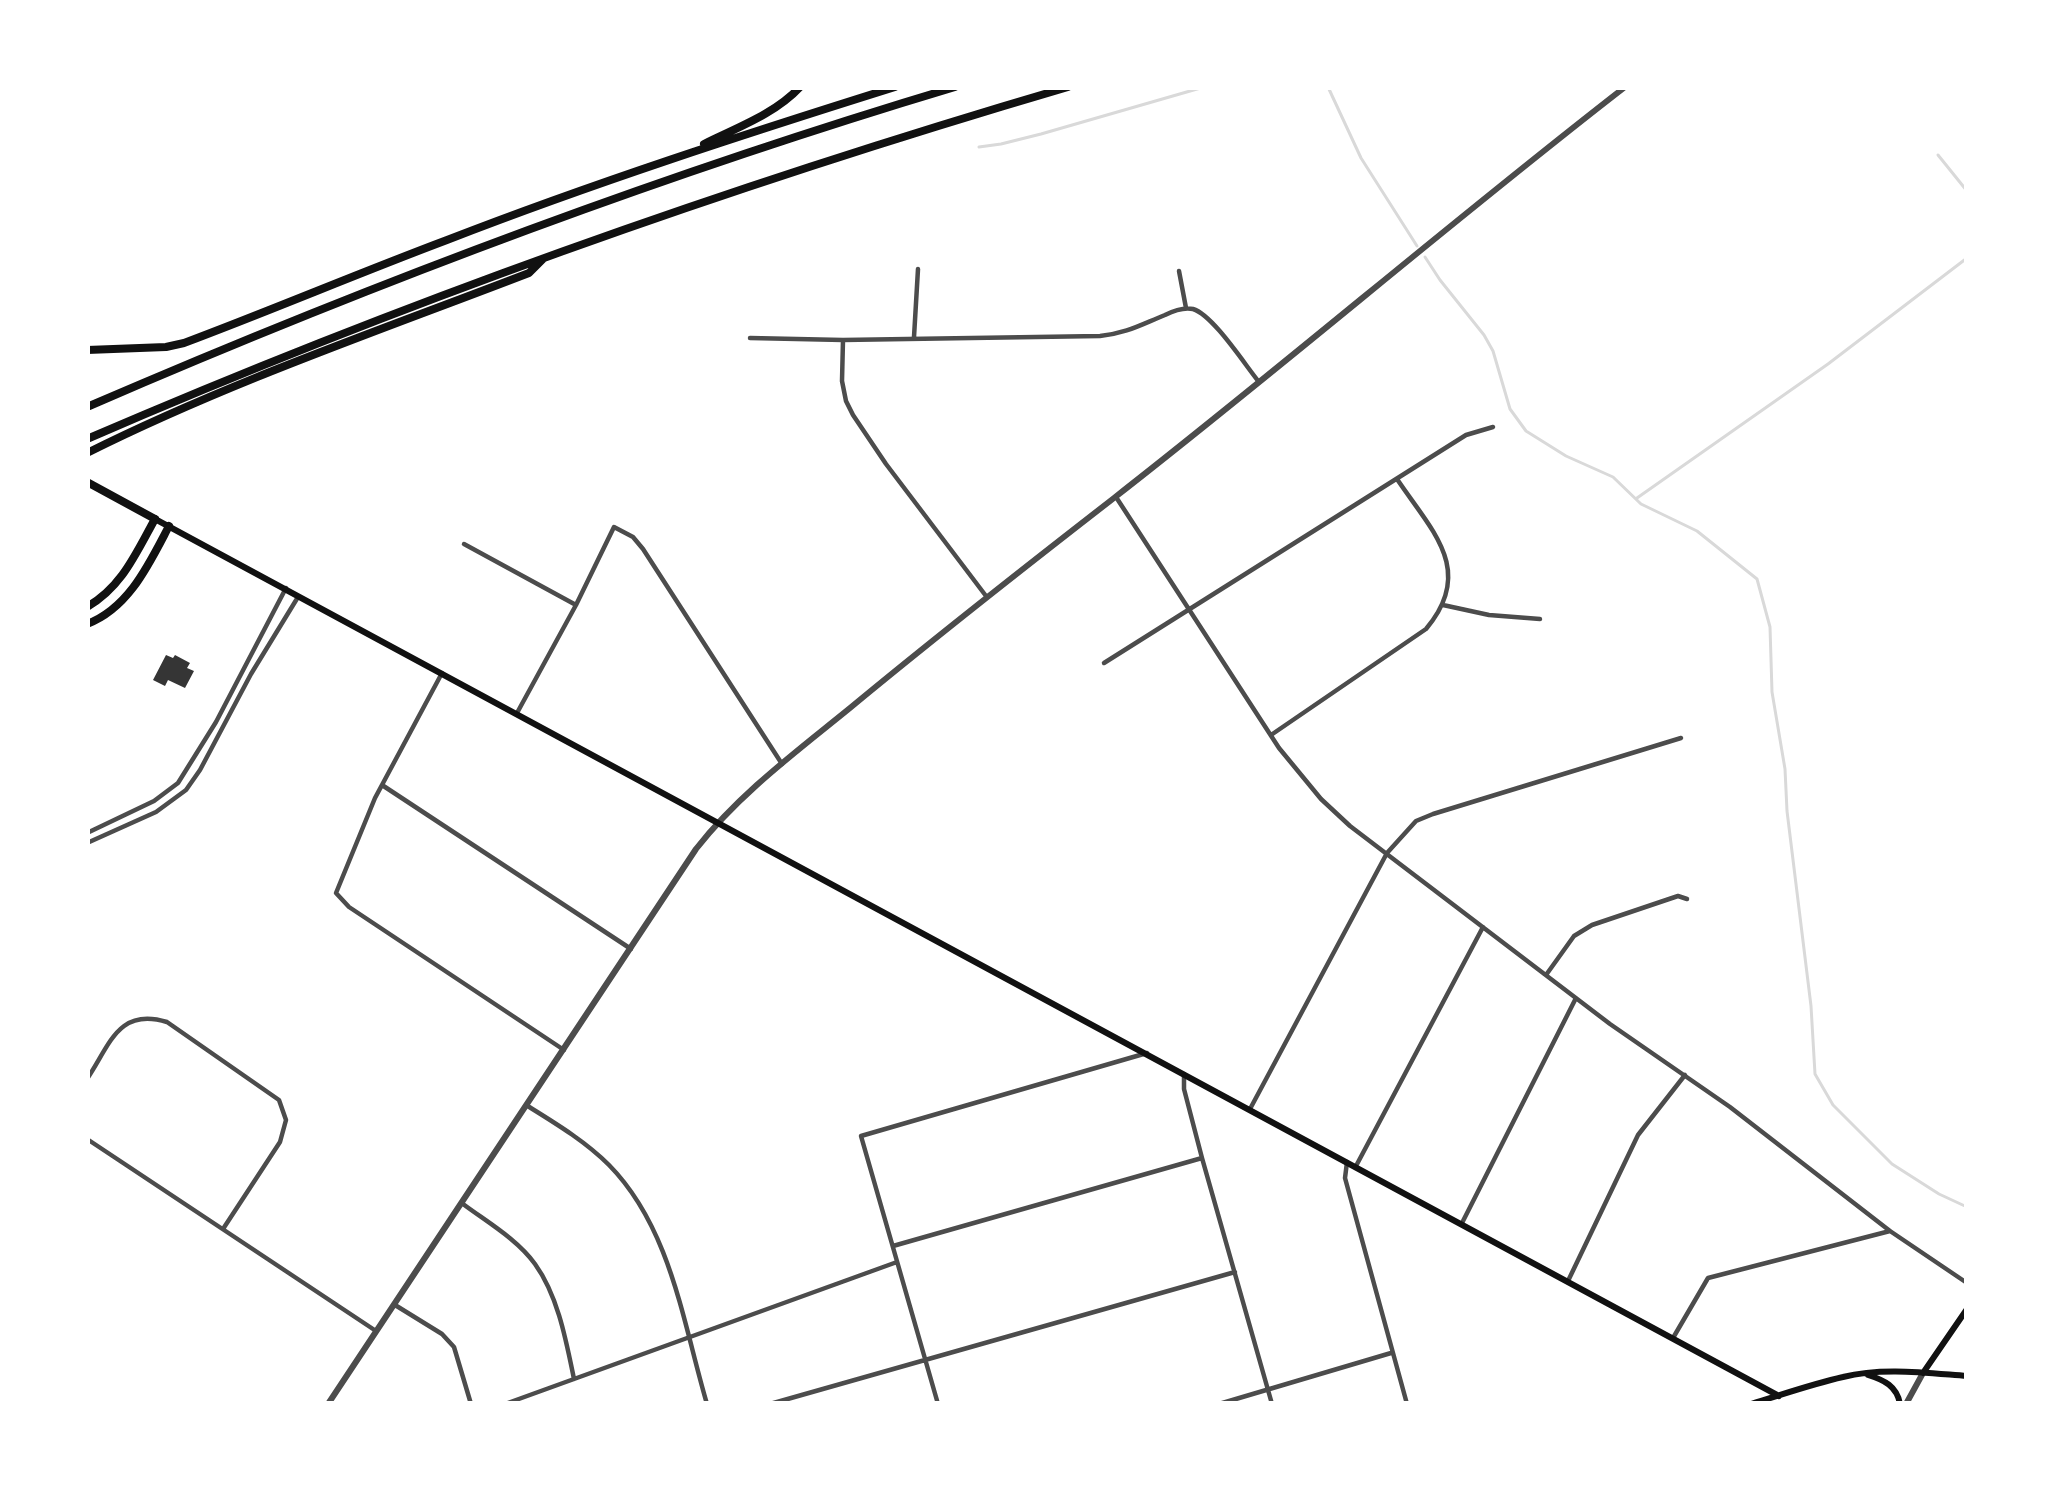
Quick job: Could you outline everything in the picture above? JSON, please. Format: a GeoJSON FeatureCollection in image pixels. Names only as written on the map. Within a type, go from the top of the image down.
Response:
{"type":"FeatureCollection","features":[{"type":"Feature","properties":{"kind":"main road"},"geometry":{"type":"LineString","coordinates":[[685,154],[789,99],[800,87]]}},
{"type":"Feature","properties":{"kind":"main road"},"geometry":{"type":"LineString","coordinates":[[87,350],[184,343],[449,239],[685,154],[895,87]]}},
{"type":"Feature","properties":{"kind":"main road"},"geometry":{"type":"LineString","coordinates":[[87,407],[353,298],[675,175],[955,87]]}},
{"type":"Feature","properties":{"kind":"main road"},"geometry":{"type":"LineString","coordinates":[[87,439],[546,256],[750,185],[1068,87]]}},
{"type":"Feature","properties":{"kind":"main road"},"geometry":{"type":"LineString","coordinates":[[87,452],[229,389],[529,273],[546,256]]}},
{"type":"Feature","properties":{"kind":"main road"},"geometry":{"type":"LineString","coordinates":[[91,484],[1779,1396]]}},
{"type":"Feature","properties":{"kind":"main road"},"geometry":{"type":"LineString","coordinates":[[87,607],[119,582],[155,519]]}},
{"type":"Feature","properties":{"kind":"main road"},"geometry":{"type":"LineString","coordinates":[[87,624],[118,606],[132,590],[169,526]]}},
{"type":"Feature","properties":{"kind":"main road"},"geometry":{"type":"LineString","coordinates":[[1922,1373],[1967,1309]]}},
{"type":"Feature","properties":{"kind":"main road"},"geometry":{"type":"LineString","coordinates":[[1864,1374],[1885,1381],[1903,1404]]}},
{"type":"Feature","properties":{"kind":"main road"},"geometry":{"type":"LineString","coordinates":[[1751,1404],[1844,1376],[1967,1376]]}},
{"type":"Feature","properties":{"kind":"street"},"geometry":{"type":"LineString","coordinates":[[328,1404],[718,821],[986,596],[1624,87]]}},
{"type":"Feature","properties":{"kind":"street"},"geometry":{"type":"LineString","coordinates":[[914,337],[918,268]]}},
{"type":"Feature","properties":{"kind":"street"},"geometry":{"type":"LineString","coordinates":[[1179,271],[1186,308]]}},
{"type":"Feature","properties":{"kind":"street"},"geometry":{"type":"LineString","coordinates":[[750,338],[1100,336],[1127,333],[1186,308],[1207,319],[1259,382]]}},
{"type":"Feature","properties":{"kind":"street"},"geometry":{"type":"LineString","coordinates":[[842,340],[842,381],[853,415],[986,596]]}},
{"type":"Feature","properties":{"kind":"street"},"geometry":{"type":"LineString","coordinates":[[1104,663],[1466,435],[1492,427]]}},
{"type":"Feature","properties":{"kind":"street"},"geometry":{"type":"LineString","coordinates":[[1271,735],[1426,628],[1443,605],[1450,584],[1446,558],[1397,479]]}},
{"type":"Feature","properties":{"kind":"street"},"geometry":{"type":"LineString","coordinates":[[1116,496],[1271,735],[1321,799],[1350,826],[1890,1231],[1967,1283]]}},
{"type":"Feature","properties":{"kind":"street"},"geometry":{"type":"LineString","coordinates":[[517,713],[614,527],[643,549],[782,764]]}},
{"type":"Feature","properties":{"kind":"street"},"geometry":{"type":"LineString","coordinates":[[464,544],[576,605]]}},
{"type":"Feature","properties":{"kind":"street"},"geometry":{"type":"LineString","coordinates":[[87,833],[154,801],[178,783],[216,722],[286,588]]}},
{"type":"Feature","properties":{"kind":"street"},"geometry":{"type":"LineString","coordinates":[[87,843],[156,812],[186,790],[299,595]]}},
{"type":"Feature","properties":{"kind":"street"},"geometry":{"type":"LineString","coordinates":[[1443,605],[1540,619]]}},
{"type":"Feature","properties":{"kind":"street"},"geometry":{"type":"LineString","coordinates":[[442,673],[382,785],[336,893],[349,907],[564,1050]]}},
{"type":"Feature","properties":{"kind":"street"},"geometry":{"type":"LineString","coordinates":[[1250,1108],[1387,853],[1416,821],[1681,739]]}},
{"type":"Feature","properties":{"kind":"street"},"geometry":{"type":"LineString","coordinates":[[382,785],[631,949]]}},
{"type":"Feature","properties":{"kind":"street"},"geometry":{"type":"LineString","coordinates":[[1546,975],[1574,935],[1592,925],[1678,896],[1687,899]]}},
{"type":"Feature","properties":{"kind":"street"},"geometry":{"type":"LineString","coordinates":[[1407,1404],[1345,1178],[1484,927]]}},
{"type":"Feature","properties":{"kind":"street"},"geometry":{"type":"LineString","coordinates":[[1462,1223],[1576,998]]}},
{"type":"Feature","properties":{"kind":"street"},"geometry":{"type":"LineString","coordinates":[[87,1079],[121,1028],[130,1020],[149,1017],[167,1022],[279,1100],[286,1120],[280,1142],[223,1229]]}},
{"type":"Feature","properties":{"kind":"street"},"geometry":{"type":"LineString","coordinates":[[938,1404],[861,1136],[1147,1053]]}},
{"type":"Feature","properties":{"kind":"street"},"geometry":{"type":"LineString","coordinates":[[1184,1074],[1202,1158],[1272,1404]]}},
{"type":"Feature","properties":{"kind":"street"},"geometry":{"type":"LineString","coordinates":[[1568,1281],[1639,1135],[1684,1076]]}},
{"type":"Feature","properties":{"kind":"street"},"geometry":{"type":"LineString","coordinates":[[526,1105],[599,1156],[637,1199],[660,1244],[707,1404]]}},
{"type":"Feature","properties":{"kind":"street"},"geometry":{"type":"LineString","coordinates":[[87,1139],[376,1331]]}},
{"type":"Feature","properties":{"kind":"street"},"geometry":{"type":"LineString","coordinates":[[892,1246],[1202,1158]]}},
{"type":"Feature","properties":{"kind":"street"},"geometry":{"type":"LineString","coordinates":[[462,1203],[535,1264],[559,1318],[574,1378]]}},
{"type":"Feature","properties":{"kind":"street"},"geometry":{"type":"LineString","coordinates":[[1673,1338],[1708,1278],[1890,1231]]}},
{"type":"Feature","properties":{"kind":"street"},"geometry":{"type":"LineString","coordinates":[[505,1404],[897,1262]]}},
{"type":"Feature","properties":{"kind":"street"},"geometry":{"type":"LineString","coordinates":[[770,1404],[1234,1272]]}},
{"type":"Feature","properties":{"kind":"street"},"geometry":{"type":"LineString","coordinates":[[395,1305],[442,1334],[454,1347],[471,1404]]}},
{"type":"Feature","properties":{"kind":"street"},"geometry":{"type":"LineString","coordinates":[[1219,1404],[1391,1353]]}},
{"type":"Feature","properties":{"kind":"street"},"geometry":{"type":"LineString","coordinates":[[1903,1404],[1922,1373]]}},
{"type":"Feature","properties":{"kind":"building"},"geometry":{"type":"Polygon","coordinates":[[[166,655],[190,663],[187,668],[194,671],[185,688],[168,680],[165,686],[153,680],[166,655]]]}},
{"type":"Feature","properties":{"kind":"waterway"},"geometry":{"type":"LineString","coordinates":[[979,147],[1204,87]]}},
{"type":"Feature","properties":{"kind":"waterway"},"geometry":{"type":"LineString","coordinates":[[1328,87],[1361,158],[1417,246]]}},
{"type":"Feature","properties":{"kind":"waterway"},"geometry":{"type":"LineString","coordinates":[[1938,155],[1967,191]]}},
{"type":"Feature","properties":{"kind":"waterway"},"geometry":{"type":"LineString","coordinates":[[1425,257],[1484,335],[1510,409],[1526,431],[1613,477],[1641,504],[1697,531],[1757,579],[1770,627],[1772,692],[1785,769],[1815,1074],[1833,1105],[1892,1164],[1967,1207]]}},
{"type":"Feature","properties":{"kind":"waterway"},"geometry":{"type":"LineString","coordinates":[[1637,498],[1828,364],[1967,258]]}}]}
